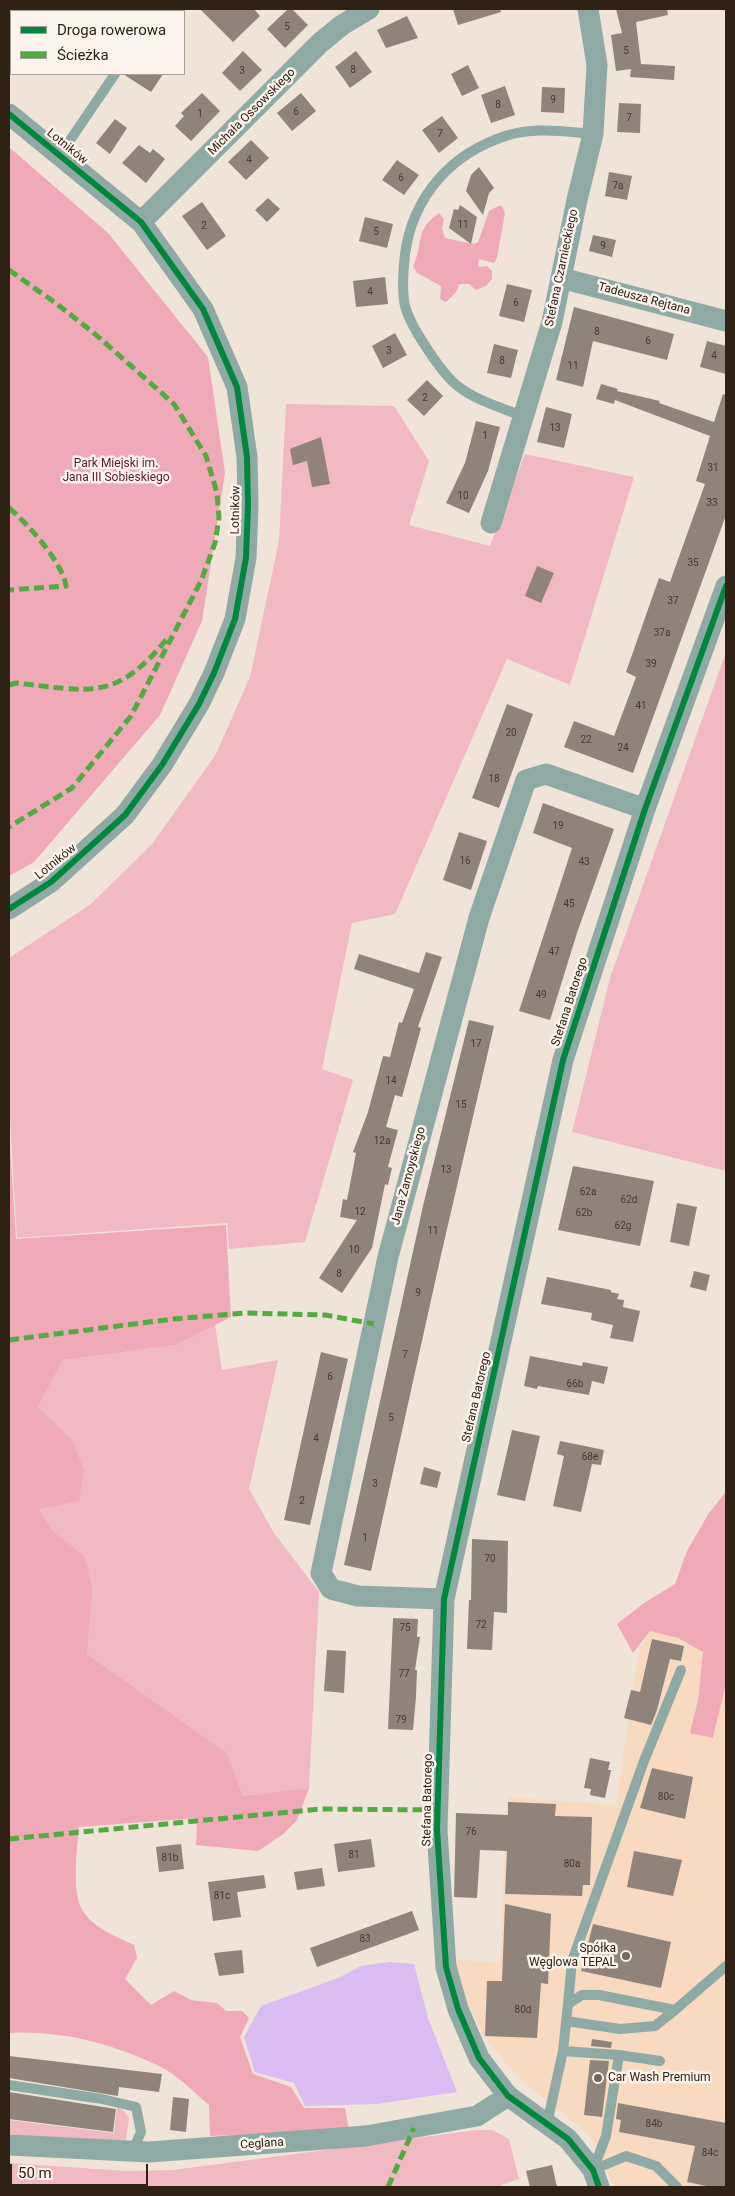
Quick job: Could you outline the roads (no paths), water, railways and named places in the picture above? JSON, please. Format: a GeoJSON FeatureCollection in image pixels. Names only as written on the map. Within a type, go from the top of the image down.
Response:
{"type":"FeatureCollection","features":[{"type":"Feature","properties":{"kind":"street","name":"Michała Ossowskiego"},"geometry":{"type":"LineString","coordinates":[[141,222],[320,44],[342,25],[369,9]]}},
{"type":"Feature","properties":{"kind":"street","name":"Stefana Czarnieckiego"},"geometry":{"type":"LineString","coordinates":[[492,523],[552,322],[577,200],[594,134],[597,65],[588,9]]}},
{"type":"Feature","properties":{"kind":"street","name":"Lotników"},"geometry":{"type":"LineString","coordinates":[[9,114],[141,222],[203,309],[237,387],[248,457],[248,505],[246,558],[232,628],[199,704],[162,765],[125,815],[51,882],[9,909]]}},
{"type":"Feature","properties":{"kind":"street","name":"Tadeusza Rejtana"},"geometry":{"type":"LineString","coordinates":[[561,278],[726,320]]}},
{"type":"Feature","properties":{"kind":"street","name":"Stefana Batorego"},"geometry":{"type":"LineString","coordinates":[[596,2179],[568,2139],[508,2096],[480,2058],[458,2009],[446,1967],[437,1830],[444,1599],[564,1060],[645,809],[726,586]]}},
{"type":"Feature","properties":{"kind":"street","name":"Jana Zamoyskiego"},"geometry":{"type":"LineString","coordinates":[[444,1599],[358,1596],[331,1589],[321,1573],[388,1257],[479,918],[526,780],[546,774],[645,809]]}},
{"type":"Feature","properties":{"kind":"street","name":"Ceglana"},"geometry":{"type":"LineString","coordinates":[[9,2145],[132,2152],[366,2136],[477,2116],[508,2096]]}},
{"type":"Feature","properties":{"kind":"lane"},"geometry":{"type":"LineString","coordinates":[[60,155],[114,75]]}},
{"type":"Feature","properties":{"kind":"lane"},"geometry":{"type":"LineString","coordinates":[[524,417],[459,388],[440,367],[425,346],[414,327],[405,305],[403,275],[405,241],[418,206],[433,184],[452,166],[479,147],[497,138],[528,130],[594,134]]}},
{"type":"Feature","properties":{"kind":"lane"},"geometry":{"type":"LineString","coordinates":[[547,2124],[563,2051],[572,1961],[644,1760],[681,1670]]}},
{"type":"Feature","properties":{"kind":"lane"},"geometry":{"type":"LineString","coordinates":[[566,2021],[620,2029],[655,2026],[726,1966]]}},
{"type":"Feature","properties":{"kind":"lane"},"geometry":{"type":"LineString","coordinates":[[568,2004],[582,1995],[599,1995],[675,2010]]}},
{"type":"Feature","properties":{"kind":"lane"},"geometry":{"type":"LineString","coordinates":[[563,2051],[619,2055],[660,2061]]}},
{"type":"Feature","properties":{"kind":"lane"},"geometry":{"type":"LineString","coordinates":[[596,2179],[606,2136],[619,2055]]}},
{"type":"Feature","properties":{"kind":"lane"},"geometry":{"type":"LineString","coordinates":[[9,2085],[102,2099],[136,2107],[140,2132],[132,2152]]}},
{"type":"Feature","properties":{"kind":"lane"},"geometry":{"type":"LineString","coordinates":[[596,2179],[626,2156],[656,2166],[677,2187]]}},
{"type":"Feature","properties":{"kind":"place","name":"Spółka Węglowa TEPAL"},"geometry":{"type":"Point","coordinates":[626,1956]}},
{"type":"Feature","properties":{"kind":"place","name":"Car Wash Premium"},"geometry":{"type":"Point","coordinates":[598,2078]}},
{"type":"Feature","properties":{"kind":"park label","name":"Park Miejski im. Jana III Sobieskiego"},"geometry":{"type":"Point","coordinates":[116,471]}}]}
